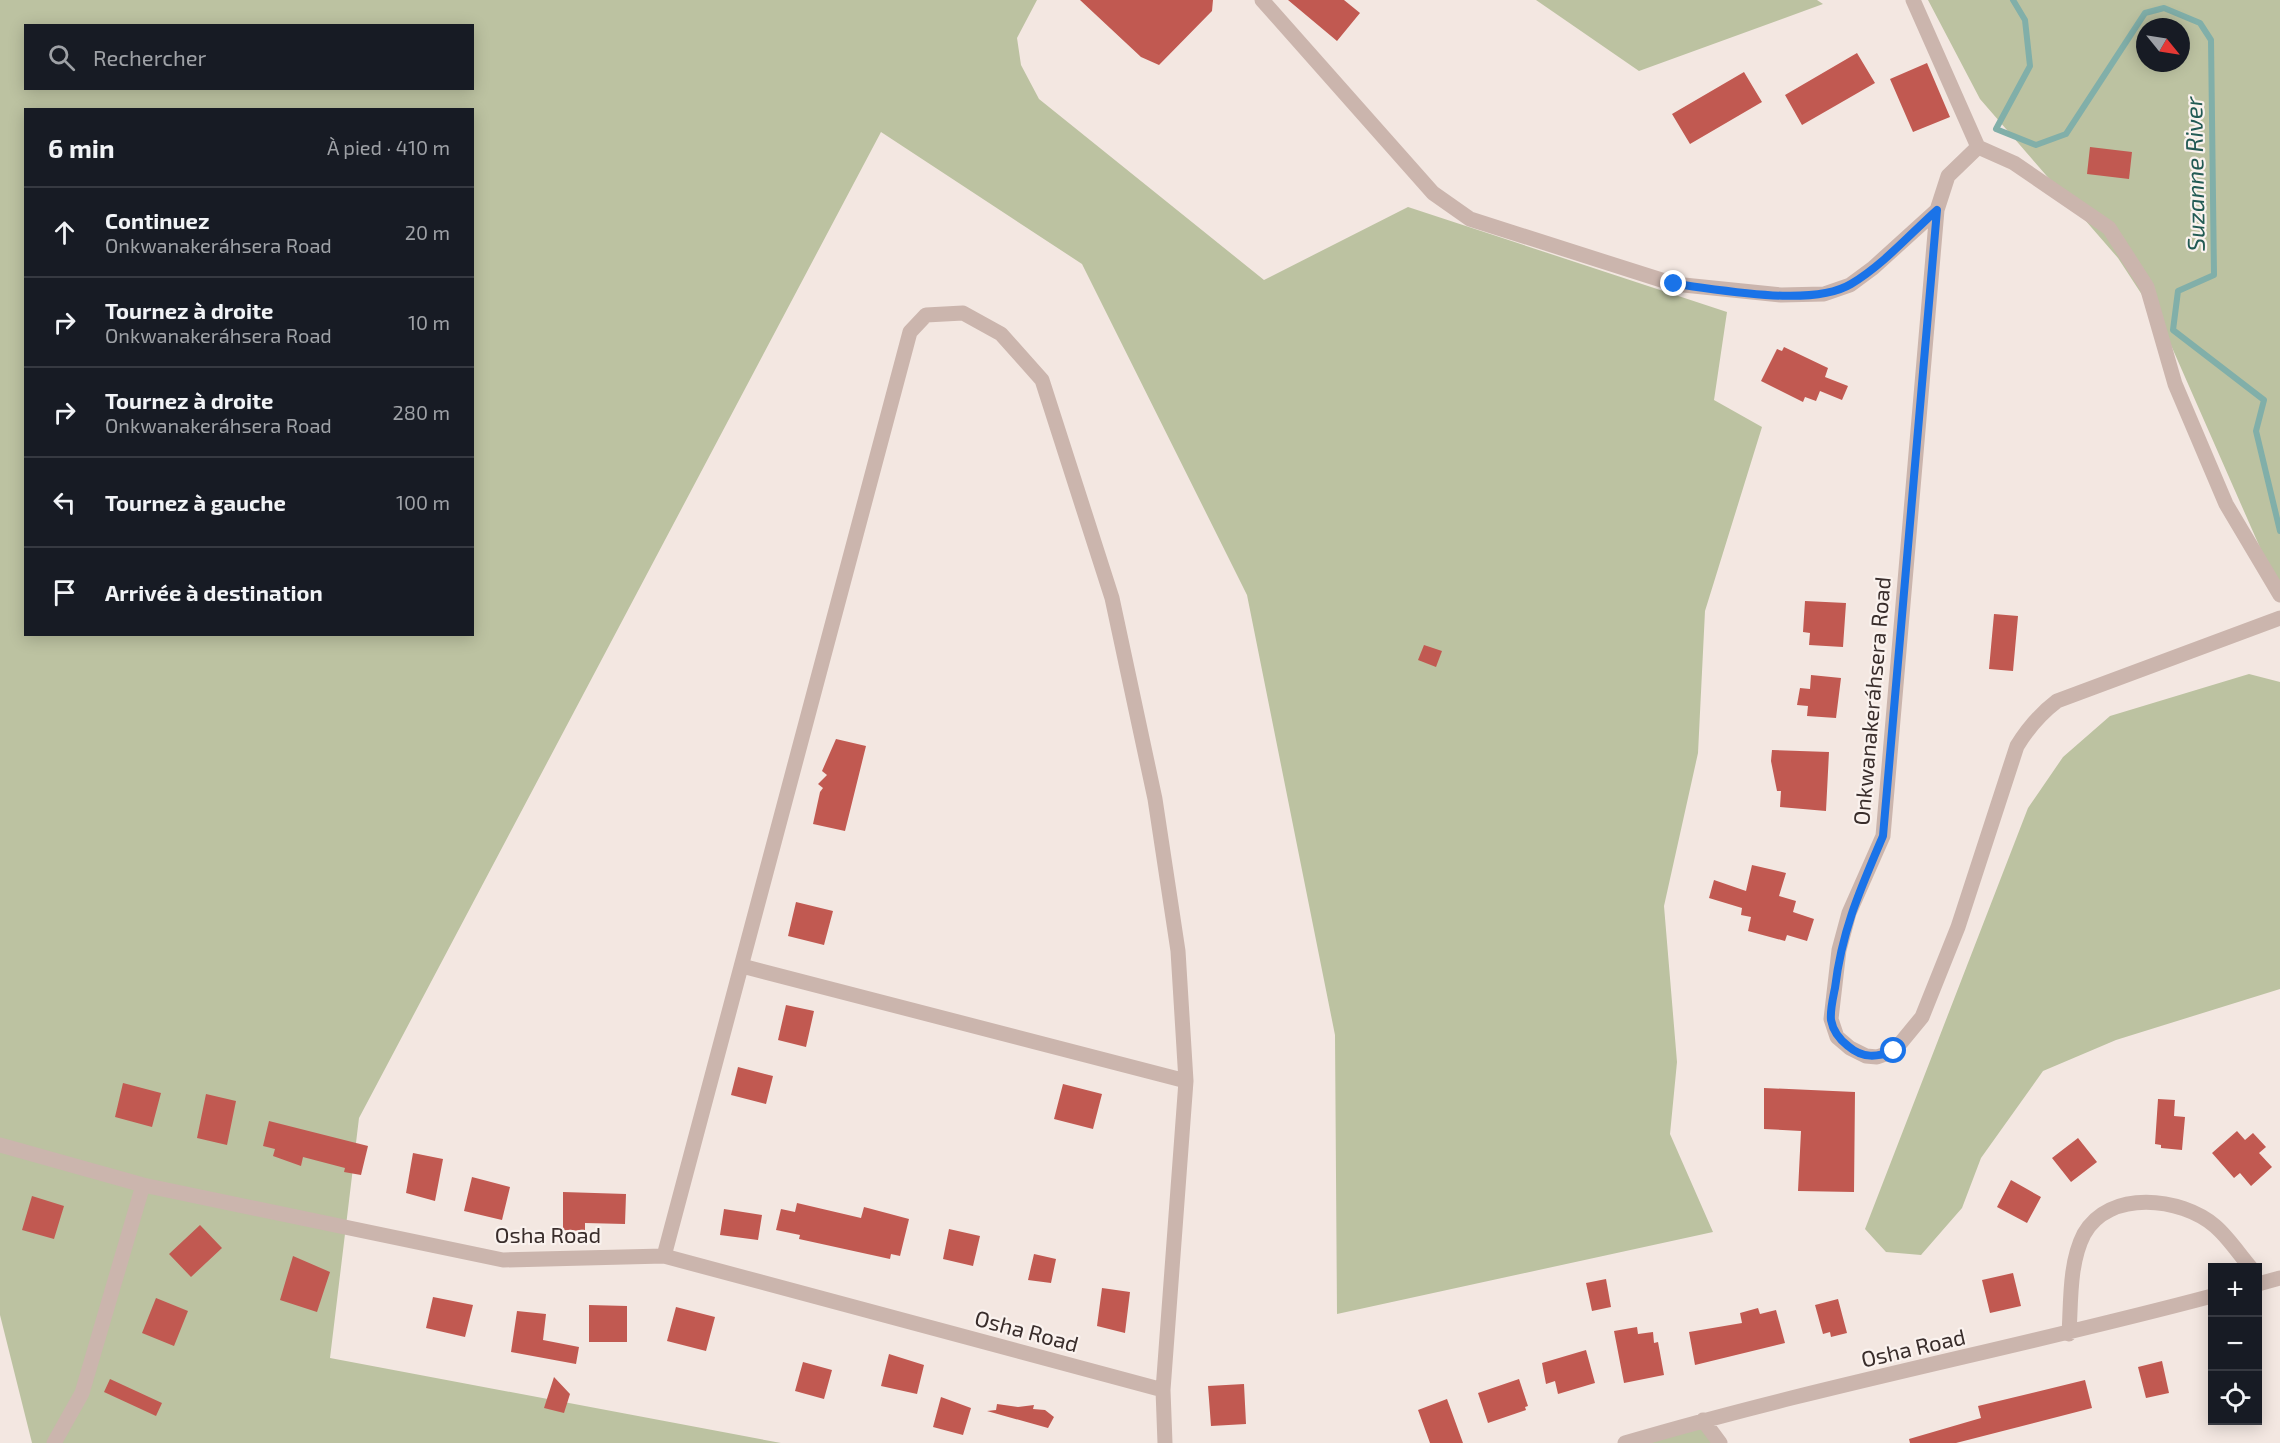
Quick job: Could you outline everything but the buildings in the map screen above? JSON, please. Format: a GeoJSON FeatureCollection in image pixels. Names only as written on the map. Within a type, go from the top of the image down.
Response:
{"type":"FeatureCollection","features":[{"type":"Feature","properties":{"kind":"street"},"geometry":{"type":"LineString","coordinates":[[1262,0],[1433,193],[1453,209],[1470,219],[1642,275],[1686,285],[1781,295],[1824,294],[1850,285],[1873,268],[1937,210]]}},
{"type":"Feature","properties":{"kind":"street"},"geometry":{"type":"LineString","coordinates":[[1913,0],[1978,147],[2014,163],[2109,228],[2147,287],[2175,384],[2226,504],[2280,595]]}},
{"type":"Feature","properties":{"kind":"street","name":"Onkwanakeráhsera Road"},"geometry":{"type":"LineString","coordinates":[[1978,147],[1948,176],[1937,210],[1883,836],[1850,914],[1839,950],[1831,1019],[1837,1037],[1850,1048],[1866,1056],[1877,1057],[1894,1051],[1922,1017],[1958,927],[2017,746],[2029,726],[2045,709],[2057,701],[2280,618]]}},
{"type":"Feature","properties":{"kind":"street"},"geometry":{"type":"LineString","coordinates":[[664,1256],[910,333],[926,315],[963,313],[1001,334],[1042,380],[1112,598],[1157,811],[1178,951],[1186,1081],[1163,1390],[1165,1443]]}},
{"type":"Feature","properties":{"kind":"street"},"geometry":{"type":"LineString","coordinates":[[742,966],[1186,1081]]}},
{"type":"Feature","properties":{"kind":"street","name":"Osha Road"},"geometry":{"type":"LineString","coordinates":[[0,1144],[143,1185],[504,1260],[664,1256],[1163,1390]]}},
{"type":"Feature","properties":{"kind":"street"},"geometry":{"type":"LineString","coordinates":[[54,1443],[82,1394],[143,1185]]}},
{"type":"Feature","properties":{"kind":"street"},"geometry":{"type":"LineString","coordinates":[[2069,1334],[2074,1266],[2085,1234],[2102,1214],[2121,1206],[2153,1201],[2184,1208],[2215,1226],[2247,1263]]}},
{"type":"Feature","properties":{"kind":"street"},"geometry":{"type":"LineString","coordinates":[[2262,1281],[2280,1278]]}},
{"type":"Feature","properties":{"kind":"street","name":"Osha Road"},"geometry":{"type":"LineString","coordinates":[[1625,1443],[1703,1420],[2069,1334],[2208,1297]]}},
{"type":"Feature","properties":{"kind":"street"},"geometry":{"type":"LineString","coordinates":[[1703,1420],[1720,1443]]}},
{"type":"Feature","properties":{"kind":"green space"},"geometry":{"type":"Polygon","coordinates":[[[0,0],[1037,0],[1017,38],[1021,65],[1039,99],[1264,280],[1408,207],[1727,312],[1714,400],[1762,427],[1705,611],[1698,753],[1664,906],[1677,1062],[1670,1134],[1713,1232],[1337,1314],[1335,1035],[1247,595],[1082,264],[881,132],[359,1118],[330,1358],[781,1443],[32,1443],[0,1315],[0,0]]]}},
{"type":"Feature","properties":{"kind":"green space"},"geometry":{"type":"Polygon","coordinates":[[[1536,0],[1817,0],[1823,4],[1639,71],[1536,0]]]}},
{"type":"Feature","properties":{"kind":"green space"},"geometry":{"type":"Polygon","coordinates":[[[1928,0],[2280,0],[2280,593],[2163,327],[2118,258],[1980,99],[1928,0]]]}},
{"type":"Feature","properties":{"kind":"green space"},"geometry":{"type":"Polygon","coordinates":[[[2249,674],[2280,682],[2280,989],[2116,1040],[2043,1071],[1981,1158],[1962,1208],[1921,1255],[1886,1252],[1865,1229],[2028,808],[2063,757],[2110,716],[2249,674]]]}},
{"type":"Feature","properties":{"kind":"green space"},"geometry":{"type":"Polygon","coordinates":[[[1703,1420],[1720,1443],[1625,1443],[1703,1420]]]}},
{"type":"Feature","properties":{"kind":"waterway","name":"Suzanne River"},"geometry":{"type":"LineString","coordinates":[[2013,0],[2025,20],[2030,66],[1996,129],[2036,145],[2066,134],[2145,13],[2164,8],[2200,23],[2211,40],[2214,275],[2178,291],[2173,330],[2264,400],[2256,431],[2280,531]]}},
{"type":"Feature","properties":{"kind":"route"},"geometry":{"type":"LineString","coordinates":[[1674,284],[1781,295],[1824,294],[1850,285],[1873,268],[1937,210],[1883,836],[1850,914],[1839,950],[1831,1019],[1837,1037],[1850,1048],[1866,1056],[1877,1057],[1894,1051]]}}]}
